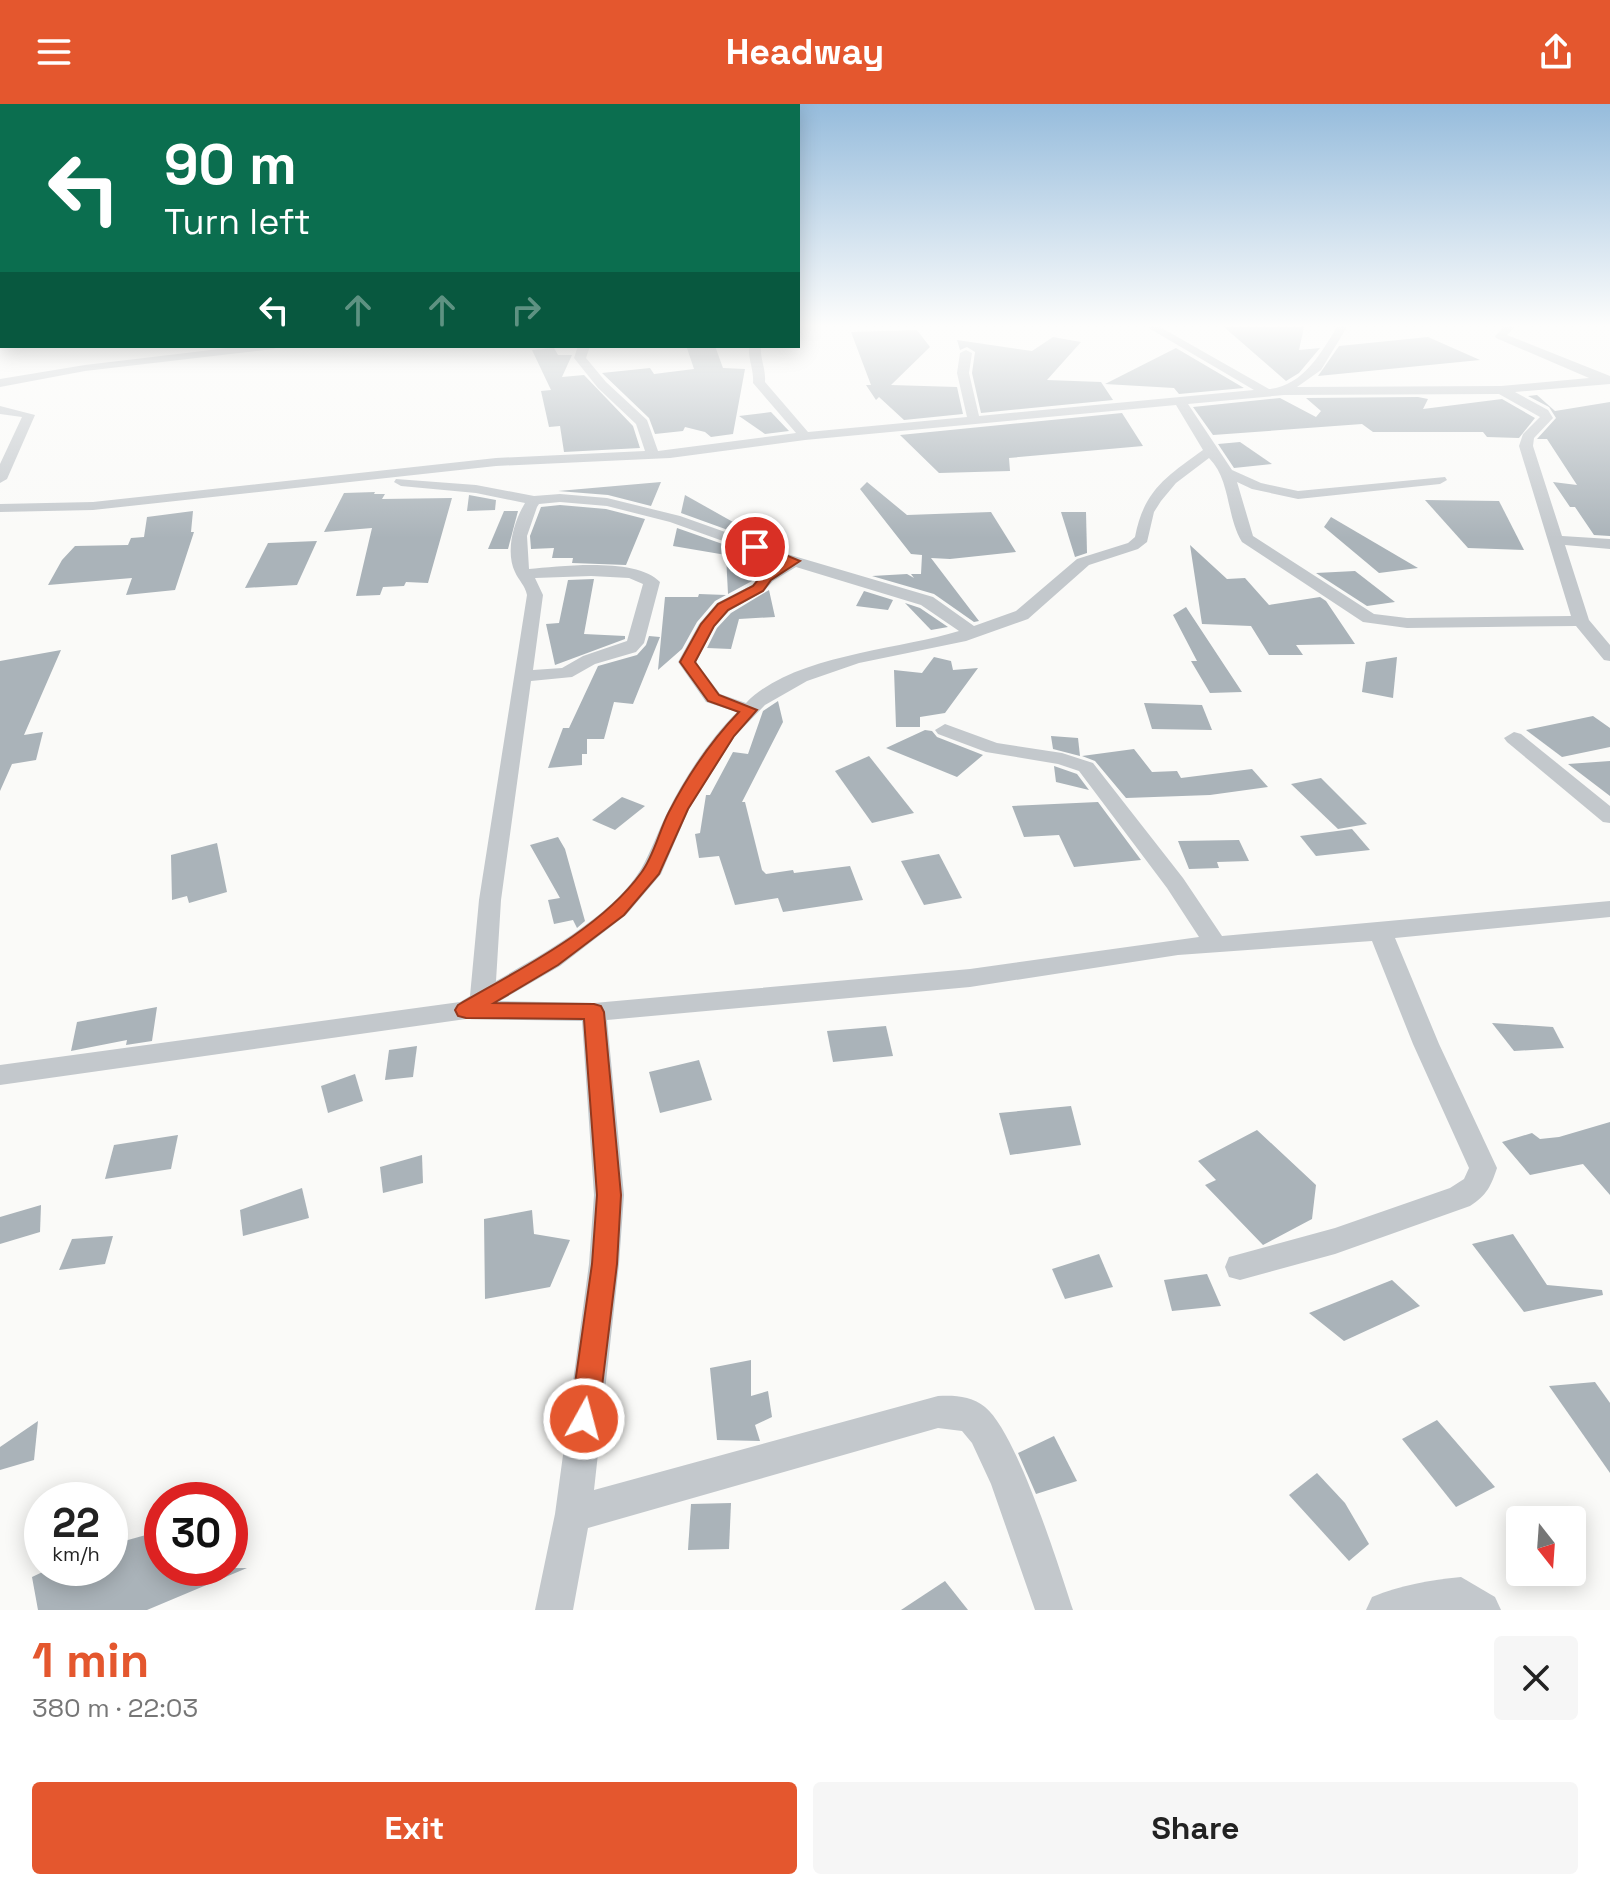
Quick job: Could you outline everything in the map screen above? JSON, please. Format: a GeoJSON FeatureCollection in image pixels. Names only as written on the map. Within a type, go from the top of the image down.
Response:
{"type":"FeatureCollection","features":[{"type":"Feature","properties":{"kind":"street"},"geometry":{"type":"LineString","coordinates":[[615,397],[642,423],[653,455]]}},
{"type":"Feature","properties":{"kind":"street"},"geometry":{"type":"LineString","coordinates":[[771,397],[805,436]]}},
{"type":"Feature","properties":{"kind":"street"},"geometry":{"type":"LineString","coordinates":[[969,397],[974,421]]}},
{"type":"Feature","properties":{"kind":"street"},"geometry":{"type":"LineString","coordinates":[[0,508],[80,507],[508,461],[653,455],[805,436],[1227,397]]}},
{"type":"Feature","properties":{"kind":"street"},"geometry":{"type":"LineString","coordinates":[[1515,397],[1544,413],[1547,418],[1528,437],[1526,446],[1581,621],[1610,656]]}},
{"type":"Feature","properties":{"kind":"street"},"geometry":{"type":"LineString","coordinates":[[1181,402],[1210,451],[1220,459],[1247,539],[1369,618],[1407,623],[1581,621]]}},
{"type":"Feature","properties":{"kind":"street"},"geometry":{"type":"LineString","coordinates":[[0,410],[29,415],[0,479]]}},
{"type":"Feature","properties":{"kind":"street"},"geometry":{"type":"LineString","coordinates":[[474,1004],[551,960],[618,910],[650,874],[679,809],[727,733],[758,701],[801,677],[855,659],[973,633],[1022,615],[1083,562],[1133,546],[1142,539],[1147,512],[1155,499],[1171,480],[1210,451]]}},
{"type":"Feature","properties":{"kind":"street"},"geometry":{"type":"LineString","coordinates":[[1226,472],[1257,486],[1298,495],[1440,480]]}},
{"type":"Feature","properties":{"kind":"street"},"geometry":{"type":"LineString","coordinates":[[364,476],[476,489],[534,500],[576,500],[633,508],[927,601],[973,633]]}},
{"type":"Feature","properties":{"kind":"street"},"geometry":{"type":"LineString","coordinates":[[474,1004],[535,589],[517,557],[528,508],[534,500]]}},
{"type":"Feature","properties":{"kind":"street"},"geometry":{"type":"LineString","coordinates":[[1555,540],[1610,544]]}},
{"type":"Feature","properties":{"kind":"street"},"geometry":{"type":"LineString","coordinates":[[749,710],[713,698],[687,662],[708,624],[723,607],[758,588],[767,578],[794,561]]}},
{"type":"Feature","properties":{"kind":"street"},"geometry":{"type":"LineString","coordinates":[[523,676],[566,673],[589,660],[630,648],[635,643],[652,582],[641,574],[578,571],[524,574]]}},
{"type":"Feature","properties":{"kind":"street"},"geometry":{"type":"LineString","coordinates":[[945,730],[993,748],[1062,759],[1086,767],[1175,883],[1216,945]]}},
{"type":"Feature","properties":{"kind":"street"},"geometry":{"type":"LineString","coordinates":[[1514,738],[1610,817]]}},
{"type":"Feature","properties":{"kind":"street"},"geometry":{"type":"LineString","coordinates":[[0,1075],[474,1004],[594,1012],[970,978],[1216,945],[1610,909]]}},
{"type":"Feature","properties":{"kind":"street"},"geometry":{"type":"LineString","coordinates":[[1240,1267],[1419,1213],[1460,1197],[1476,1187],[1483,1168],[1426,1044],[1380,932]]}},
{"type":"Feature","properties":{"kind":"street"},"geometry":{"type":"LineString","coordinates":[[554,1610],[573,1514],[604,1264],[609,1195],[594,1012]]}},
{"type":"Feature","properties":{"kind":"street"},"geometry":{"type":"LineString","coordinates":[[573,1514],[938,1412],[959,1411],[976,1420],[989,1439],[1037,1555],[1054,1610]]}},
{"type":"Feature","properties":{"kind":"street"},"geometry":{"type":"LineString","coordinates":[[1385,1610],[1426,1599],[1461,1596],[1482,1610]]}},
{"type":"Feature","properties":{"kind":"building"},"geometry":{"type":"Polygon","coordinates":[[[542,397],[605,397],[633,426],[640,448],[564,452],[560,426],[549,427],[542,397]]]}},
{"type":"Feature","properties":{"kind":"building"},"geometry":{"type":"Polygon","coordinates":[[[627,397],[740,397],[733,434],[711,437],[705,432],[685,427],[683,431],[655,434],[649,418],[627,397]]]}},
{"type":"Feature","properties":{"kind":"building"},"geometry":{"type":"Polygon","coordinates":[[[879,397],[959,397],[963,414],[904,420],[879,397]]]}},
{"type":"Feature","properties":{"kind":"building"},"geometry":{"type":"Polygon","coordinates":[[[977,397],[1111,397],[1113,400],[981,413],[977,397]]]}},
{"type":"Feature","properties":{"kind":"building"},"geometry":{"type":"Polygon","coordinates":[[[1419,397],[1428,399],[1423,409],[1502,399],[1535,418],[1519,438],[1487,437],[1483,432],[1373,432],[1362,424],[1213,435],[1193,407],[1280,398],[1316,417],[1321,411],[1306,398],[1419,397]]]}},
{"type":"Feature","properties":{"kind":"building"},"geometry":{"type":"Polygon","coordinates":[[[1530,397],[1540,397],[1555,411],[1610,402],[1610,536],[1594,535],[1553,482],[1577,485],[1547,439],[1537,439],[1556,418],[1549,407],[1530,397]]]}},
{"type":"Feature","properties":{"kind":"building"},"geometry":{"type":"Polygon","coordinates":[[[771,412],[789,431],[765,434],[739,416],[771,412]]]}},
{"type":"Feature","properties":{"kind":"building"},"geometry":{"type":"Polygon","coordinates":[[[1122,413],[1143,446],[1009,458],[1010,471],[939,473],[900,435],[1122,413]]]}},
{"type":"Feature","properties":{"kind":"building"},"geometry":{"type":"Polygon","coordinates":[[[1240,442],[1272,464],[1234,468],[1218,444],[1240,442]]]}},
{"type":"Feature","properties":{"kind":"building"},"geometry":{"type":"Polygon","coordinates":[[[661,482],[651,506],[608,495],[558,491],[661,482]]]}},
{"type":"Feature","properties":{"kind":"building"},"geometry":{"type":"Polygon","coordinates":[[[867,482],[907,515],[991,512],[1016,552],[931,558],[979,621],[974,622],[934,594],[872,576],[907,574],[914,578],[911,574],[921,574],[922,555],[911,554],[860,489],[867,482]]]}},
{"type":"Feature","properties":{"kind":"building"},"geometry":{"type":"Polygon","coordinates":[[[344,493],[385,494],[382,499],[452,498],[428,583],[406,582],[404,586],[383,587],[380,595],[356,596],[372,528],[324,532],[344,493]]]}},
{"type":"Feature","properties":{"kind":"building"},"geometry":{"type":"Polygon","coordinates":[[[469,495],[496,500],[495,510],[467,511],[469,495]]]}},
{"type":"Feature","properties":{"kind":"building"},"geometry":{"type":"Polygon","coordinates":[[[685,495],[749,531],[750,538],[681,513],[685,495]]]}},
{"type":"Feature","properties":{"kind":"building"},"geometry":{"type":"Polygon","coordinates":[[[1425,500],[1499,501],[1524,550],[1468,548],[1425,500]]]}},
{"type":"Feature","properties":{"kind":"building"},"geometry":{"type":"Polygon","coordinates":[[[560,505],[606,509],[645,519],[626,565],[572,563],[573,558],[552,558],[554,548],[531,549],[530,536],[541,507],[560,505]]]}},
{"type":"Feature","properties":{"kind":"building"},"geometry":{"type":"Polygon","coordinates":[[[193,511],[191,532],[194,532],[175,590],[126,595],[132,578],[48,585],[62,560],[75,546],[128,545],[131,538],[144,537],[147,517],[193,511]]]}},
{"type":"Feature","properties":{"kind":"building"},"geometry":{"type":"Polygon","coordinates":[[[504,511],[518,511],[508,549],[488,549],[504,511]]]}},
{"type":"Feature","properties":{"kind":"building"},"geometry":{"type":"Polygon","coordinates":[[[1061,512],[1086,512],[1087,553],[1075,557],[1061,512]]]}},
{"type":"Feature","properties":{"kind":"building"},"geometry":{"type":"Polygon","coordinates":[[[1331,517],[1418,568],[1379,573],[1324,527],[1331,517]]]}},
{"type":"Feature","properties":{"kind":"building"},"geometry":{"type":"Polygon","coordinates":[[[677,528],[751,554],[752,581],[728,594],[726,555],[673,546],[677,528]]]}},
{"type":"Feature","properties":{"kind":"building"},"geometry":{"type":"Polygon","coordinates":[[[317,541],[297,585],[245,588],[268,543],[317,541]]]}},
{"type":"Feature","properties":{"kind":"building"},"geometry":{"type":"Polygon","coordinates":[[[1190,545],[1227,579],[1245,578],[1269,605],[1320,597],[1326,601],[1355,644],[1296,645],[1303,655],[1269,655],[1251,626],[1202,624],[1190,545]]]}},
{"type":"Feature","properties":{"kind":"building"},"geometry":{"type":"Polygon","coordinates":[[[1355,571],[1395,602],[1367,606],[1316,573],[1355,571]]]}},
{"type":"Feature","properties":{"kind":"building"},"geometry":{"type":"Polygon","coordinates":[[[594,579],[584,634],[625,636],[625,639],[555,665],[546,624],[559,623],[568,580],[594,579]]]}},
{"type":"Feature","properties":{"kind":"building"},"geometry":{"type":"Polygon","coordinates":[[[769,590],[775,617],[739,619],[731,649],[707,648],[717,628],[731,613],[769,590]]]}},
{"type":"Feature","properties":{"kind":"building"},"geometry":{"type":"Polygon","coordinates":[[[864,591],[893,600],[888,610],[856,606],[864,591]]]}},
{"type":"Feature","properties":{"kind":"building"},"geometry":{"type":"Polygon","coordinates":[[[699,594],[726,595],[715,601],[697,622],[682,649],[658,670],[665,597],[698,597],[699,594]]]}},
{"type":"Feature","properties":{"kind":"building"},"geometry":{"type":"Polygon","coordinates":[[[905,603],[920,608],[948,627],[931,630],[905,603]]]}},
{"type":"Feature","properties":{"kind":"building"},"geometry":{"type":"Polygon","coordinates":[[[1186,607],[1242,692],[1210,693],[1191,661],[1197,661],[1173,615],[1186,607]]]}},
{"type":"Feature","properties":{"kind":"building"},"geometry":{"type":"Polygon","coordinates":[[[649,636],[660,637],[633,704],[614,702],[604,739],[587,739],[587,754],[582,754],[582,765],[548,768],[563,728],[569,728],[598,666],[637,655],[649,636]]]}},
{"type":"Feature","properties":{"kind":"building"},"geometry":{"type":"Polygon","coordinates":[[[61,650],[24,735],[43,732],[36,760],[12,764],[0,791],[0,661],[61,650]]]}},
{"type":"Feature","properties":{"kind":"building"},"geometry":{"type":"Polygon","coordinates":[[[934,657],[951,661],[953,670],[978,668],[945,713],[920,717],[920,727],[896,727],[894,670],[922,673],[934,657]]]}},
{"type":"Feature","properties":{"kind":"building"},"geometry":{"type":"Polygon","coordinates":[[[1397,657],[1393,698],[1362,692],[1366,662],[1397,657]]]}},
{"type":"Feature","properties":{"kind":"building"},"geometry":{"type":"Polygon","coordinates":[[[778,701],[783,722],[742,802],[745,802],[762,870],[766,874],[793,870],[794,873],[850,866],[863,900],[783,912],[778,898],[735,905],[719,856],[699,858],[695,834],[700,833],[706,795],[710,795],[733,752],[748,754],[763,711],[778,701]]]}},
{"type":"Feature","properties":{"kind":"building"},"geometry":{"type":"Polygon","coordinates":[[[1144,703],[1202,705],[1212,730],[1152,729],[1144,703]]]}},
{"type":"Feature","properties":{"kind":"building"},"geometry":{"type":"Polygon","coordinates":[[[1593,716],[1610,728],[1610,747],[1562,757],[1526,730],[1593,716]]]}},
{"type":"Feature","properties":{"kind":"building"},"geometry":{"type":"Polygon","coordinates":[[[925,730],[983,755],[957,777],[886,748],[925,730]]]}},
{"type":"Feature","properties":{"kind":"building"},"geometry":{"type":"Polygon","coordinates":[[[1051,736],[1078,738],[1080,756],[1053,749],[1051,736]]]}},
{"type":"Feature","properties":{"kind":"building"},"geometry":{"type":"Polygon","coordinates":[[[1134,749],[1152,772],[1177,771],[1181,778],[1252,769],[1268,787],[1210,795],[1126,798],[1095,761],[1082,756],[1134,749]]]}},
{"type":"Feature","properties":{"kind":"building"},"geometry":{"type":"Polygon","coordinates":[[[869,756],[914,813],[872,823],[835,771],[869,756]]]}},
{"type":"Feature","properties":{"kind":"building"},"geometry":{"type":"Polygon","coordinates":[[[1610,761],[1610,796],[1568,764],[1610,761]]]}},
{"type":"Feature","properties":{"kind":"building"},"geometry":{"type":"Polygon","coordinates":[[[1054,766],[1077,774],[1089,790],[1056,782],[1054,766]]]}},
{"type":"Feature","properties":{"kind":"building"},"geometry":{"type":"Polygon","coordinates":[[[1321,778],[1367,824],[1338,829],[1291,784],[1321,778]]]}},
{"type":"Feature","properties":{"kind":"building"},"geometry":{"type":"Polygon","coordinates":[[[622,797],[645,806],[615,830],[592,820],[622,797]]]}},
{"type":"Feature","properties":{"kind":"building"},"geometry":{"type":"Polygon","coordinates":[[[1098,802],[1141,860],[1074,867],[1059,835],[1024,837],[1012,806],[1098,802]]]}},
{"type":"Feature","properties":{"kind":"building"},"geometry":{"type":"Polygon","coordinates":[[[1352,829],[1370,850],[1316,856],[1300,836],[1352,829]]]}},
{"type":"Feature","properties":{"kind":"building"},"geometry":{"type":"Polygon","coordinates":[[[558,837],[565,849],[585,921],[577,928],[573,920],[554,924],[548,900],[560,898],[530,845],[558,837]]]}},
{"type":"Feature","properties":{"kind":"building"},"geometry":{"type":"Polygon","coordinates":[[[1239,840],[1249,861],[1217,862],[1219,868],[1189,869],[1178,841],[1239,840]]]}},
{"type":"Feature","properties":{"kind":"building"},"geometry":{"type":"Polygon","coordinates":[[[217,843],[227,892],[189,903],[187,896],[172,900],[171,855],[217,843]]]}},
{"type":"Feature","properties":{"kind":"building"},"geometry":{"type":"Polygon","coordinates":[[[939,854],[962,898],[924,905],[901,861],[939,854]]]}},
{"type":"Feature","properties":{"kind":"building"},"geometry":{"type":"Polygon","coordinates":[[[157,1007],[152,1041],[126,1045],[127,1040],[71,1051],[77,1022],[157,1007]]]}},
{"type":"Feature","properties":{"kind":"building"},"geometry":{"type":"Polygon","coordinates":[[[1492,1023],[1553,1027],[1564,1048],[1514,1051],[1492,1023]]]}},
{"type":"Feature","properties":{"kind":"building"},"geometry":{"type":"Polygon","coordinates":[[[886,1026],[893,1056],[833,1062],[827,1031],[886,1026]]]}},
{"type":"Feature","properties":{"kind":"building"},"geometry":{"type":"Polygon","coordinates":[[[417,1046],[413,1077],[385,1080],[389,1050],[417,1046]]]}},
{"type":"Feature","properties":{"kind":"building"},"geometry":{"type":"Polygon","coordinates":[[[699,1060],[712,1100],[660,1113],[649,1072],[699,1060]]]}},
{"type":"Feature","properties":{"kind":"building"},"geometry":{"type":"Polygon","coordinates":[[[355,1074],[363,1101],[328,1113],[321,1086],[355,1074]]]}},
{"type":"Feature","properties":{"kind":"building"},"geometry":{"type":"Polygon","coordinates":[[[1071,1106],[1081,1145],[1010,1155],[999,1113],[1071,1106]]]}},
{"type":"Feature","properties":{"kind":"building"},"geometry":{"type":"Polygon","coordinates":[[[1610,1122],[1610,1195],[1583,1164],[1530,1175],[1502,1142],[1532,1133],[1540,1139],[1559,1137],[1610,1122]]]}},
{"type":"Feature","properties":{"kind":"building"},"geometry":{"type":"Polygon","coordinates":[[[1257,1130],[1316,1185],[1312,1219],[1263,1245],[1205,1185],[1216,1180],[1198,1161],[1257,1130]]]}},
{"type":"Feature","properties":{"kind":"building"},"geometry":{"type":"Polygon","coordinates":[[[178,1135],[171,1169],[105,1179],[114,1145],[178,1135]]]}},
{"type":"Feature","properties":{"kind":"building"},"geometry":{"type":"Polygon","coordinates":[[[422,1155],[423,1183],[383,1193],[380,1167],[422,1155]]]}},
{"type":"Feature","properties":{"kind":"building"},"geometry":{"type":"Polygon","coordinates":[[[302,1188],[309,1218],[243,1236],[240,1210],[302,1188]]]}},
{"type":"Feature","properties":{"kind":"building"},"geometry":{"type":"Polygon","coordinates":[[[41,1205],[40,1232],[0,1244],[0,1217],[41,1205]]]}},
{"type":"Feature","properties":{"kind":"building"},"geometry":{"type":"Polygon","coordinates":[[[532,1210],[534,1234],[570,1240],[550,1287],[485,1299],[484,1219],[532,1210]]]}},
{"type":"Feature","properties":{"kind":"building"},"geometry":{"type":"Polygon","coordinates":[[[1513,1234],[1547,1285],[1602,1290],[1603,1295],[1524,1312],[1472,1244],[1513,1234]]]}},
{"type":"Feature","properties":{"kind":"building"},"geometry":{"type":"Polygon","coordinates":[[[113,1236],[105,1264],[59,1270],[72,1239],[113,1236]]]}},
{"type":"Feature","properties":{"kind":"building"},"geometry":{"type":"Polygon","coordinates":[[[1099,1254],[1113,1287],[1065,1299],[1052,1269],[1099,1254]]]}},
{"type":"Feature","properties":{"kind":"building"},"geometry":{"type":"Polygon","coordinates":[[[1207,1274],[1221,1306],[1172,1311],[1164,1280],[1207,1274]]]}},
{"type":"Feature","properties":{"kind":"building"},"geometry":{"type":"Polygon","coordinates":[[[1392,1280],[1420,1306],[1344,1341],[1309,1313],[1392,1280]]]}},
{"type":"Feature","properties":{"kind":"building"},"geometry":{"type":"Polygon","coordinates":[[[751,1360],[751,1396],[768,1391],[772,1417],[755,1425],[760,1441],[717,1440],[710,1368],[751,1360]]]}},
{"type":"Feature","properties":{"kind":"building"},"geometry":{"type":"Polygon","coordinates":[[[1595,1382],[1610,1403],[1610,1473],[1549,1386],[1595,1382]]]}},
{"type":"Feature","properties":{"kind":"building"},"geometry":{"type":"Polygon","coordinates":[[[1437,1420],[1495,1487],[1456,1507],[1402,1439],[1437,1420]]]}},
{"type":"Feature","properties":{"kind":"building"},"geometry":{"type":"Polygon","coordinates":[[[38,1421],[34,1460],[0,1470],[0,1447],[38,1421]]]}},
{"type":"Feature","properties":{"kind":"building"},"geometry":{"type":"Polygon","coordinates":[[[1054,1436],[1077,1481],[1036,1494],[1018,1453],[1054,1436]]]}},
{"type":"Feature","properties":{"kind":"building"},"geometry":{"type":"Polygon","coordinates":[[[1317,1473],[1345,1503],[1369,1544],[1349,1561],[1289,1495],[1317,1473]]]}},
{"type":"Feature","properties":{"kind":"building"},"geometry":{"type":"Polygon","coordinates":[[[731,1503],[729,1549],[688,1550],[691,1504],[731,1503]]]}},
{"type":"Feature","properties":{"kind":"building"},"geometry":{"type":"Polygon","coordinates":[[[144,1536],[144,1586],[204,1586],[147,1610],[38,1610],[34,1586],[128,1586],[128,1540],[144,1536]]]}},
{"type":"Feature","properties":{"kind":"building"},"geometry":{"type":"Polygon","coordinates":[[[945,1581],[968,1610],[901,1610],[945,1581]]]}},
{"type":"Feature","properties":{"kind":"route"},"geometry":{"type":"LineString","coordinates":[[584,1419],[604,1264],[609,1195],[594,1012],[466,1010],[551,960],[618,910],[650,874],[679,809],[727,733],[749,710],[713,698],[687,662],[708,624],[723,607],[758,588],[767,578],[794,561],[755,547]]}}]}
